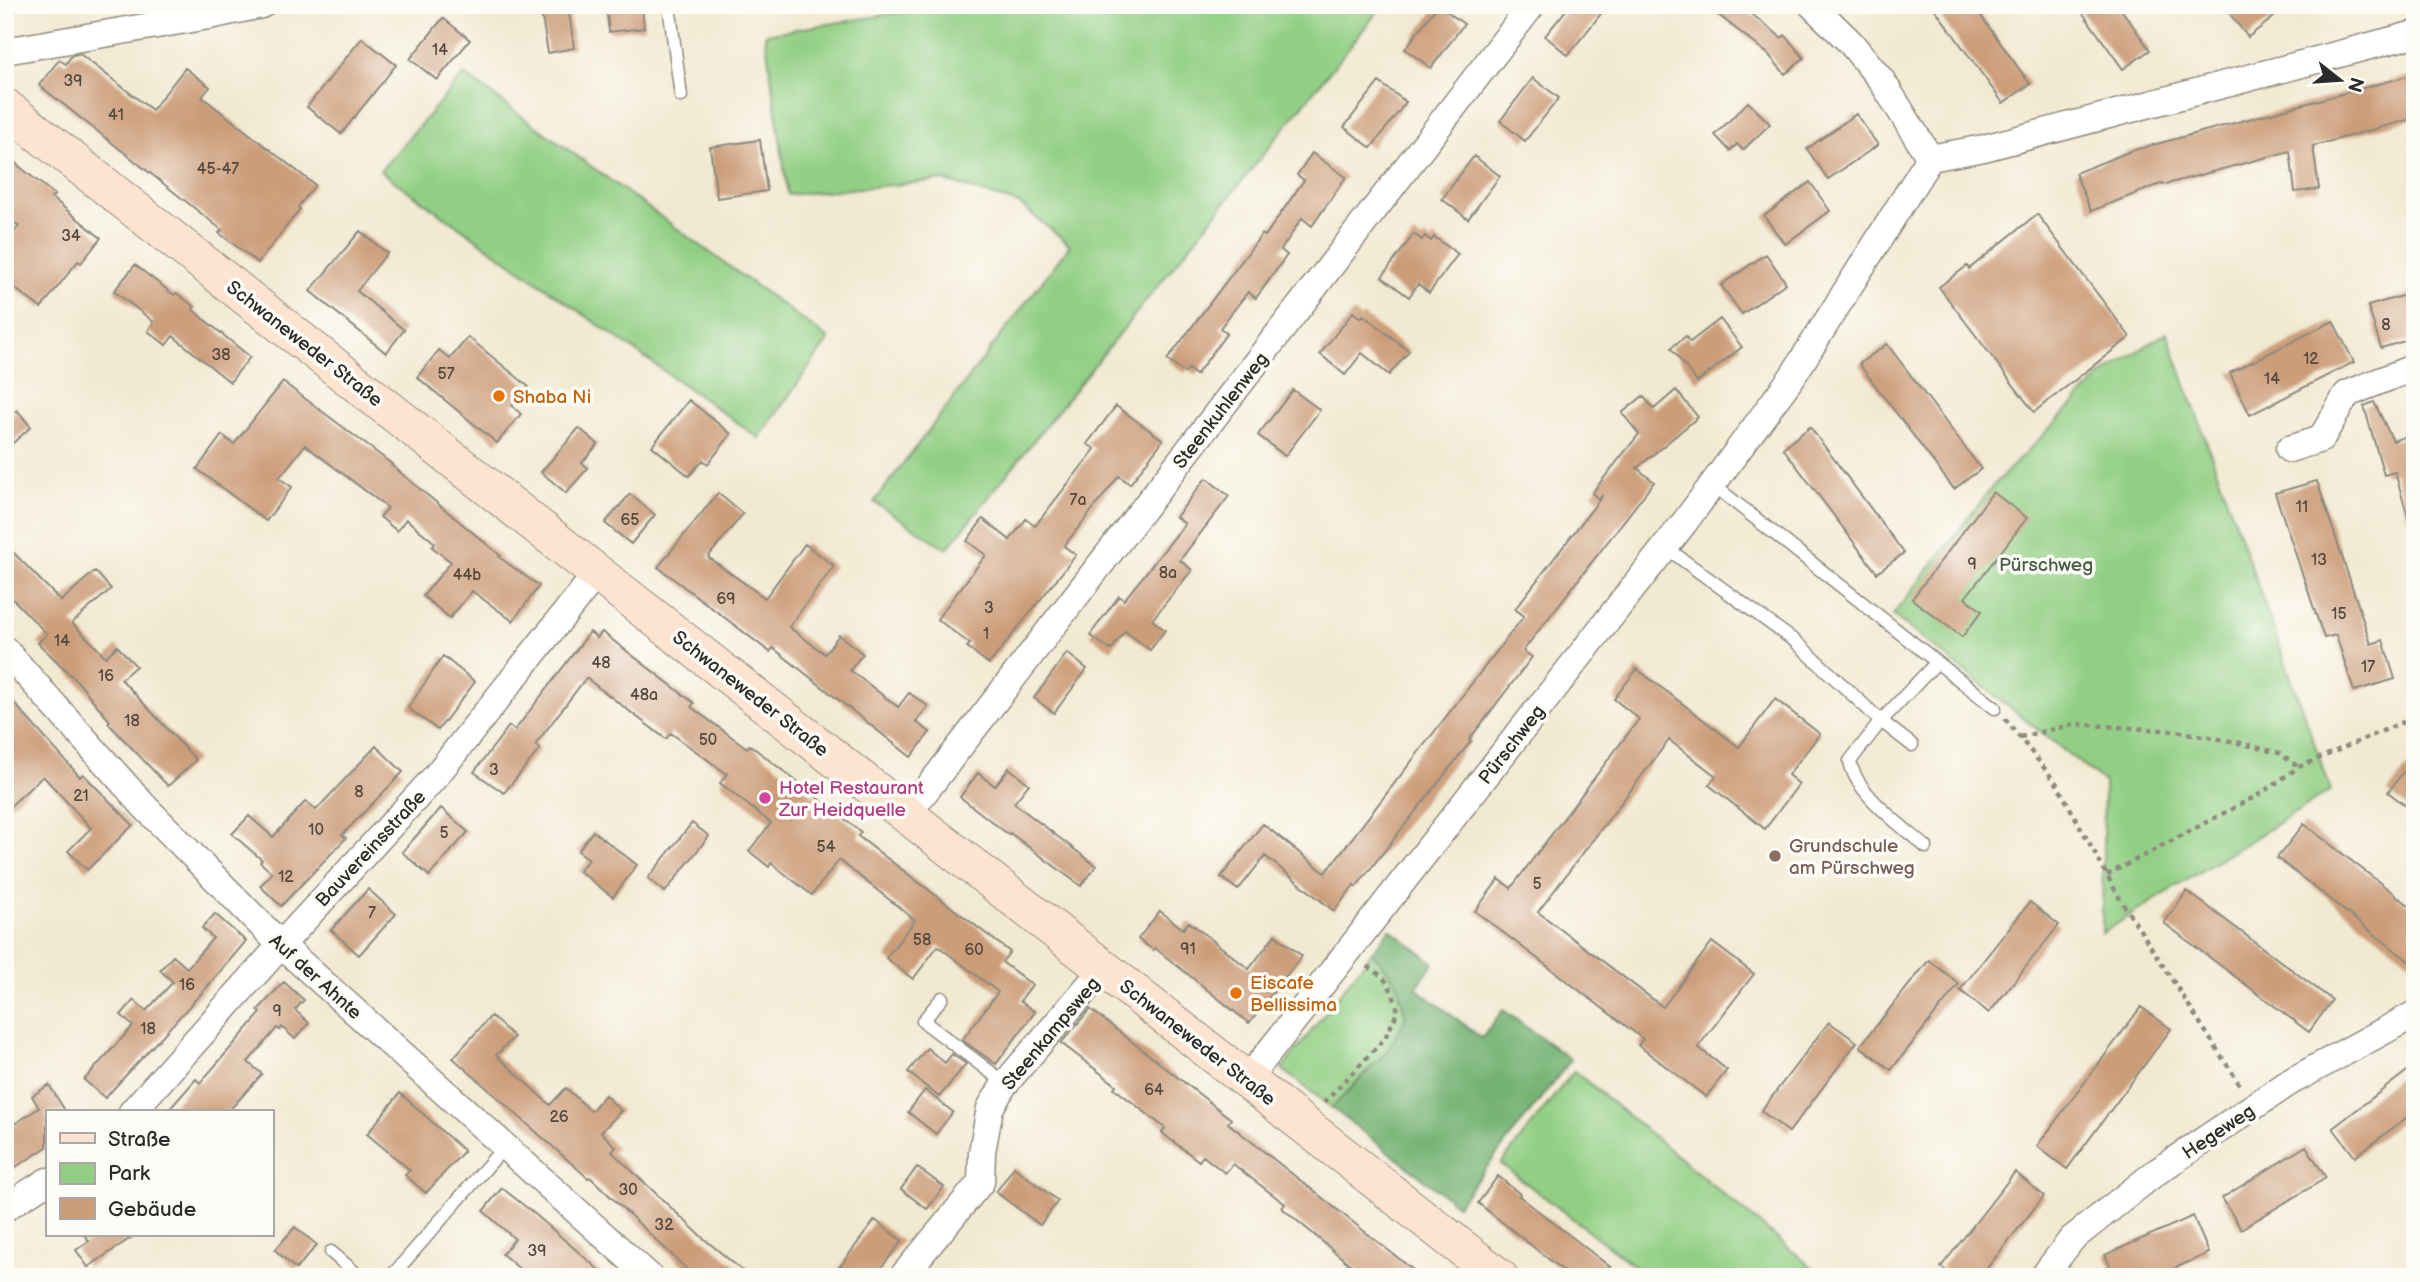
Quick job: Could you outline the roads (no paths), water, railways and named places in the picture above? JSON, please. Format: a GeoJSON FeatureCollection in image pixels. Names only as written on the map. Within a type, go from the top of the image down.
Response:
{"type":"FeatureCollection","features":[{"type":"Feature","properties":{"kind":"main road","name":"Schwaneweder Straße"},"geometry":{"type":"LineString","coordinates":[[5,107],[1499,1277]]}},
{"type":"Feature","properties":{"kind":"street"},"geometry":{"type":"LineString","coordinates":[[5,51],[209,11],[261,5]]}},
{"type":"Feature","properties":{"kind":"street","name":"Steenkuhlenweg"},"geometry":{"type":"LineString","coordinates":[[907,815],[1532,5]]}},
{"type":"Feature","properties":{"kind":"street"},"geometry":{"type":"LineString","coordinates":[[1812,5],[1850,42],[1882,82],[1930,158],[1995,145],[2415,34]]}},
{"type":"Feature","properties":{"kind":"street","name":"Pürschweg"},"geometry":{"type":"LineString","coordinates":[[1247,1080],[1713,484],[1792,377],[1930,158]]}},
{"type":"Feature","properties":{"kind":"street"},"geometry":{"type":"LineString","coordinates":[[2289,449],[2321,439],[2347,394],[2415,367]]}},
{"type":"Feature","properties":{"kind":"street","name":"Bauvereinsstraße"},"geometry":{"type":"LineString","coordinates":[[134,1110],[435,778],[597,573]]}},
{"type":"Feature","properties":{"kind":"street","name":"Auf der Ahnte"},"geometry":{"type":"LineString","coordinates":[[5,650],[144,806],[281,945],[650,1277]]}},
{"type":"Feature","properties":{"kind":"street","name":"Steenkampsweg"},"geometry":{"type":"LineString","coordinates":[[902,1277],[981,1182],[982,1152],[990,1108],[1005,1083],[1104,968]]}},
{"type":"Feature","properties":{"kind":"street","name":"Hegeweg"},"geometry":{"type":"LineString","coordinates":[[2043,1277],[2072,1239],[2155,1174],[2290,1082],[2415,1014]]}},
{"type":"Feature","properties":{"kind":"street"},"geometry":{"type":"LineString","coordinates":[[5,1208],[46,1182]]}},
{"type":"Feature","properties":{"kind":"lane"},"geometry":{"type":"LineString","coordinates":[[668,5],[681,96]]}},
{"type":"Feature","properties":{"kind":"lane"},"geometry":{"type":"LineString","coordinates":[[1713,484],[1996,708]]}},
{"type":"Feature","properties":{"kind":"lane"},"geometry":{"type":"LineString","coordinates":[[1665,547],[1796,642],[1881,721],[1912,745]]}},
{"type":"Feature","properties":{"kind":"lane"},"geometry":{"type":"LineString","coordinates":[[1926,847],[1879,806],[1852,774],[1850,761],[1881,721],[1937,662]]}},
{"type":"Feature","properties":{"kind":"lane"},"geometry":{"type":"LineString","coordinates":[[942,998],[923,1021],[1005,1083]]}},
{"type":"Feature","properties":{"kind":"lane"},"geometry":{"type":"LineString","coordinates":[[391,1277],[505,1146]]}},
{"type":"Feature","properties":{"kind":"lane"},"geometry":{"type":"LineString","coordinates":[[331,1252],[359,1277]]}},
{"type":"Feature","properties":{"kind":"place","name":"Shaba Ni"},"geometry":{"type":"Point","coordinates":[499,396]}},
{"type":"Feature","properties":{"kind":"place","name":"Hotel Restaurant Zur Heidquelle"},"geometry":{"type":"Point","coordinates":[765,798]}},
{"type":"Feature","properties":{"kind":"place","name":"Grundschule am Pürschweg"},"geometry":{"type":"Point","coordinates":[1775,856]}},
{"type":"Feature","properties":{"kind":"place","name":"Eiscafe Bellissima"},"geometry":{"type":"Point","coordinates":[1236,993]}}]}
